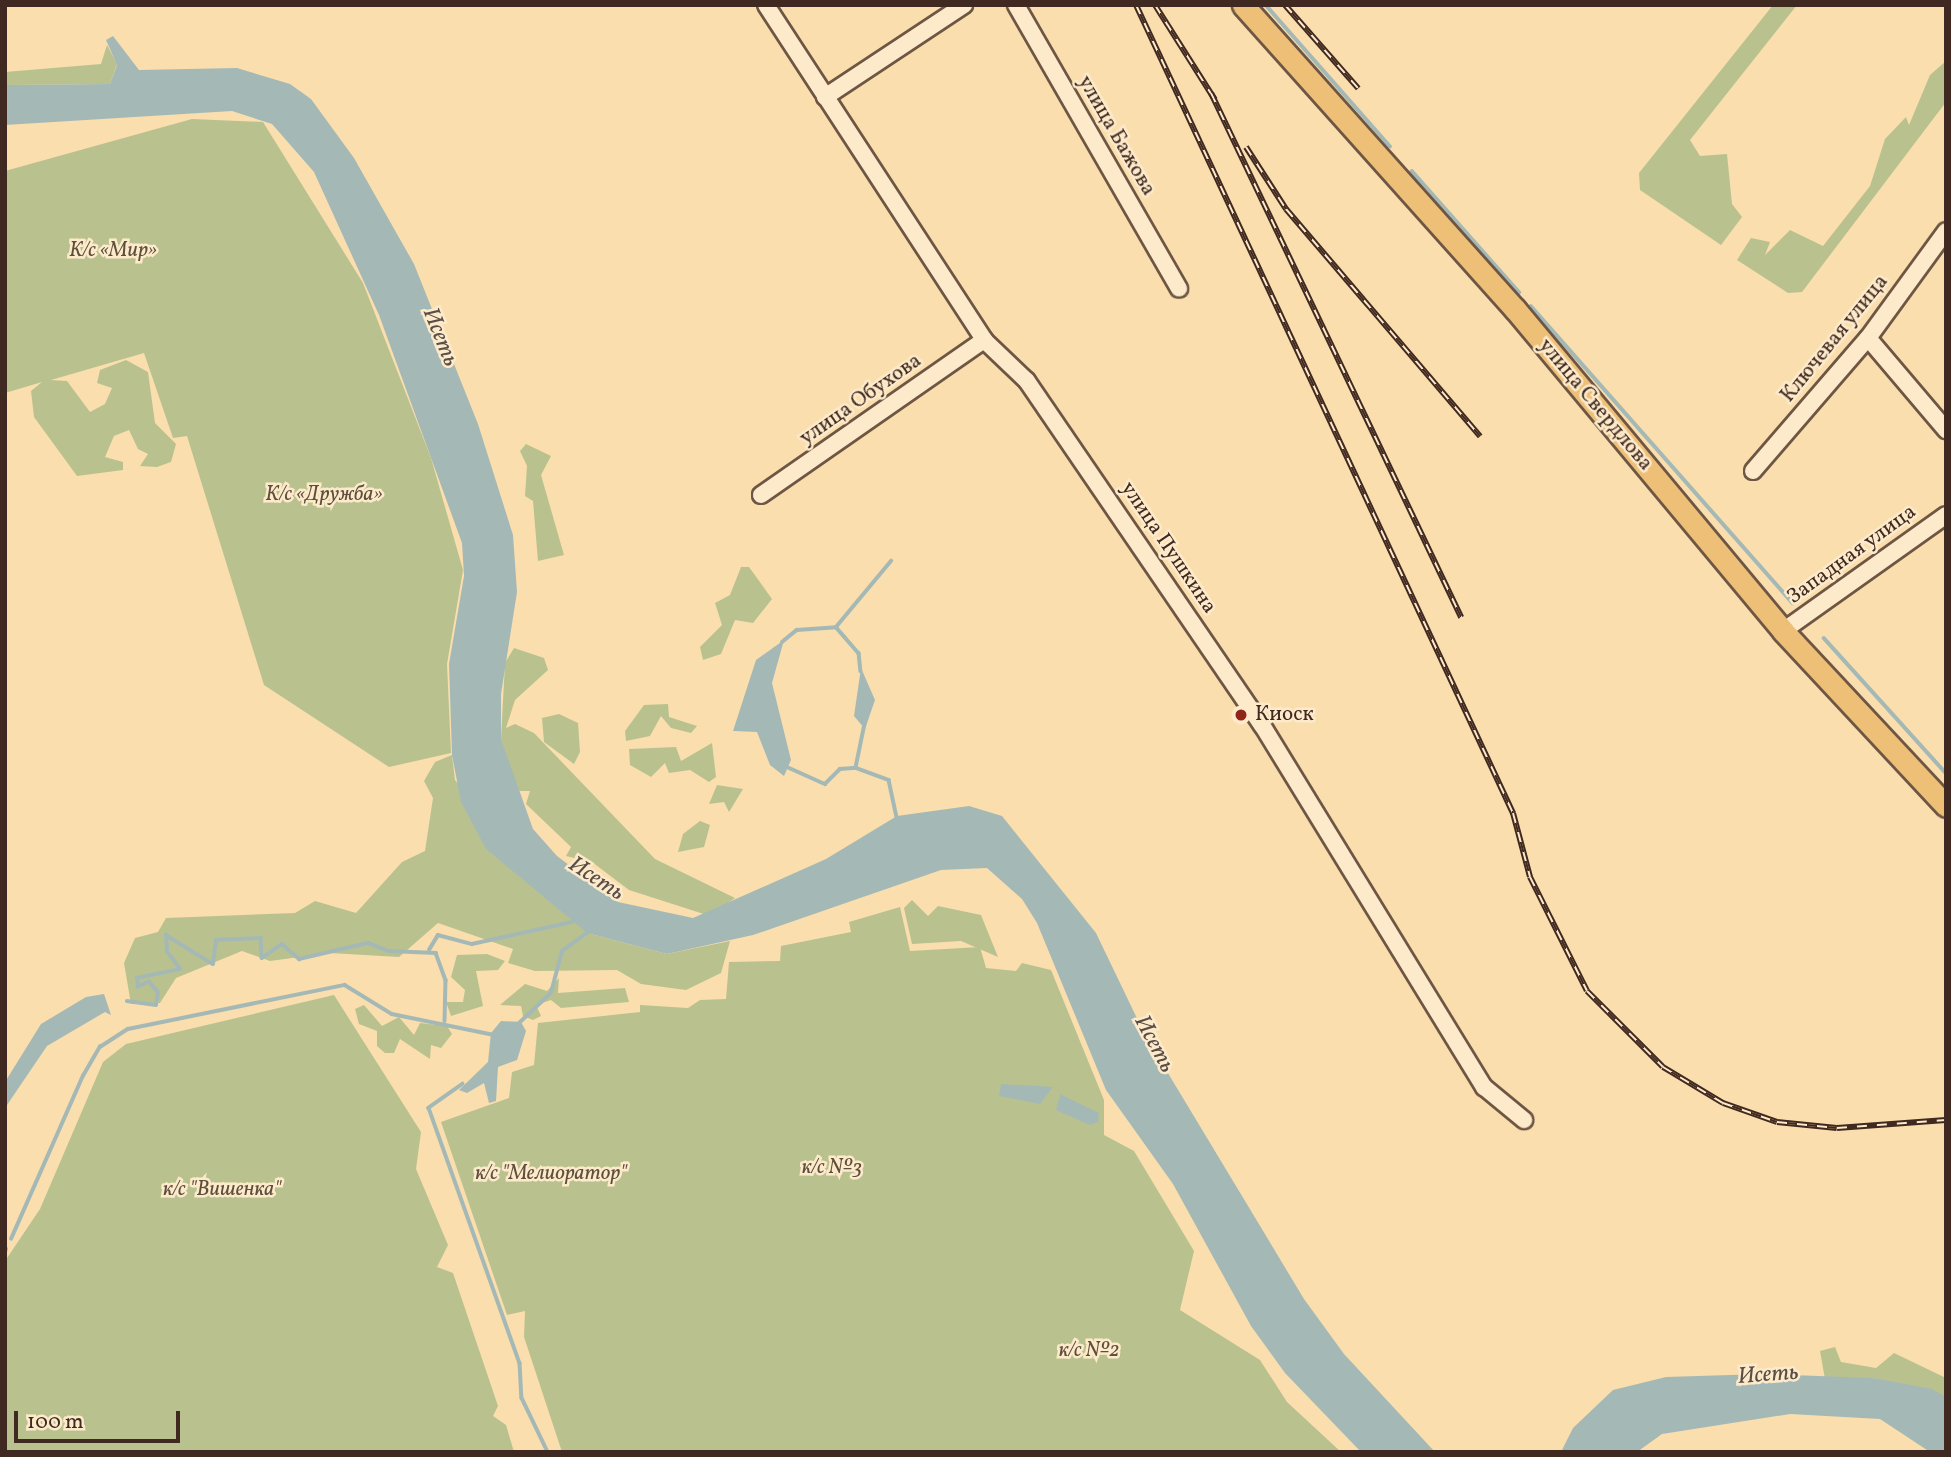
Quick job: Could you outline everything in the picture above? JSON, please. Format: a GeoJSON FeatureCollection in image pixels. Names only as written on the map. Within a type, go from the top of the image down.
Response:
{"type":"FeatureCollection","features":[{"type":"Feature","properties":{"kind":"main road","name":"улица Свердлова"},"geometry":{"type":"LineString","coordinates":[[1243,5],[1515,309],[1783,631],[1946,806]]}},
{"type":"Feature","properties":{"kind":"street","name":"улица Пушкина"},"geometry":{"type":"LineString","coordinates":[[766,5],[984,340],[1027,381],[1262,724],[1484,1087],[1524,1120]]}},
{"type":"Feature","properties":{"kind":"street"},"geometry":{"type":"LineString","coordinates":[[825,97],[964,5]]}},
{"type":"Feature","properties":{"kind":"street","name":"улица Бажова"},"geometry":{"type":"LineString","coordinates":[[1016,5],[1179,288]]}},
{"type":"Feature","properties":{"kind":"street","name":"Ключевая улица"},"geometry":{"type":"LineString","coordinates":[[1753,471],[1868,338],[1946,231]]}},
{"type":"Feature","properties":{"kind":"street"},"geometry":{"type":"LineString","coordinates":[[1868,338],[1946,430]]}},
{"type":"Feature","properties":{"kind":"street","name":"улица Обухова"},"geometry":{"type":"LineString","coordinates":[[761,495],[984,340]]}},
{"type":"Feature","properties":{"kind":"street","name":"Западная улица"},"geometry":{"type":"LineString","coordinates":[[1783,631],[1946,514]]}},
{"type":"Feature","properties":{"kind":"green space"},"geometry":{"type":"Polygon","coordinates":[[[1773,5],[1797,5],[1690,140],[1700,156],[1727,154],[1732,204],[1742,217],[1721,245],[1640,190],[1639,173],[1773,5]]]}},
{"type":"Feature","properties":{"kind":"green space"},"geometry":{"type":"Polygon","coordinates":[[[107,45],[117,64],[110,84],[5,85],[5,72],[101,64],[107,45]]]}},
{"type":"Feature","properties":{"kind":"green space"},"geometry":{"type":"Polygon","coordinates":[[[1946,61],[1946,102],[1802,292],[1788,293],[1737,260],[1751,238],[1770,242],[1765,255],[1790,230],[1823,246],[1870,186],[1885,139],[1906,117],[1909,125],[1930,75],[1946,61]]]}},
{"type":"Feature","properties":{"kind":"green space"},"geometry":{"type":"Polygon","coordinates":[[[192,119],[263,122],[363,283],[431,458],[463,570],[447,664],[451,753],[389,767],[264,685],[187,436],[173,438],[144,353],[51,380],[67,381],[90,412],[105,404],[112,388],[97,383],[100,370],[126,360],[148,372],[155,423],[176,444],[171,462],[157,467],[140,466],[148,454],[138,449],[129,430],[114,436],[105,457],[123,462],[123,470],[77,476],[34,417],[31,391],[42,382],[5,393],[5,171],[192,119]]]}},
{"type":"Feature","properties":{"kind":"green space"},"geometry":{"type":"Polygon","coordinates":[[[526,444],[551,456],[541,475],[564,555],[538,561],[533,501],[525,496],[527,466],[520,451],[526,444]]]}},
{"type":"Feature","properties":{"kind":"green space"},"geometry":{"type":"Polygon","coordinates":[[[741,567],[749,567],[772,599],[753,623],[735,620],[721,654],[703,660],[700,647],[722,625],[715,603],[730,595],[741,567]]]}},
{"type":"Feature","properties":{"kind":"green space"},"geometry":{"type":"Polygon","coordinates":[[[514,648],[544,658],[548,670],[515,700],[506,728],[515,724],[534,733],[655,859],[735,898],[710,916],[629,890],[592,862],[566,856],[571,847],[526,804],[530,791],[516,791],[501,739],[505,663],[514,648]]]}},
{"type":"Feature","properties":{"kind":"green space"},"geometry":{"type":"Polygon","coordinates":[[[668,704],[669,717],[697,726],[691,733],[671,728],[661,716],[650,736],[626,741],[625,731],[644,705],[668,704]]]}},
{"type":"Feature","properties":{"kind":"green space"},"geometry":{"type":"Polygon","coordinates":[[[559,714],[578,723],[580,752],[574,764],[544,742],[542,718],[559,714]]]}},
{"type":"Feature","properties":{"kind":"green space"},"geometry":{"type":"Polygon","coordinates":[[[712,743],[716,777],[709,782],[690,770],[669,773],[665,763],[651,777],[630,765],[629,749],[676,747],[681,761],[712,743]]]}},
{"type":"Feature","properties":{"kind":"green space"},"geometry":{"type":"Polygon","coordinates":[[[452,755],[455,780],[587,933],[667,954],[730,941],[721,973],[686,990],[641,984],[617,970],[535,971],[508,963],[513,949],[438,923],[399,957],[330,953],[270,961],[242,951],[176,978],[160,1003],[131,1004],[124,963],[135,938],[158,932],[166,918],[295,913],[315,901],[356,913],[402,862],[425,851],[433,798],[424,781],[435,762],[452,755]]]}},
{"type":"Feature","properties":{"kind":"green space"},"geometry":{"type":"Polygon","coordinates":[[[717,785],[743,789],[729,812],[724,802],[709,804],[717,785]]]}},
{"type":"Feature","properties":{"kind":"green space"},"geometry":{"type":"Polygon","coordinates":[[[700,821],[710,825],[704,847],[678,852],[683,834],[700,821]]]}},
{"type":"Feature","properties":{"kind":"green space"},"geometry":{"type":"Polygon","coordinates":[[[912,900],[928,916],[938,906],[981,915],[998,957],[961,941],[912,944],[904,908],[912,900]]]}},
{"type":"Feature","properties":{"kind":"green space"},"geometry":{"type":"Polygon","coordinates":[[[900,907],[910,951],[980,947],[986,968],[1016,971],[1022,963],[1051,970],[1104,1100],[1104,1135],[1134,1151],[1194,1251],[1180,1310],[1260,1360],[1287,1402],[1341,1452],[562,1452],[524,1337],[525,1311],[507,1315],[441,1122],[509,1098],[512,1072],[534,1065],[538,1023],[640,1012],[640,1005],[688,1008],[700,1000],[726,999],[729,962],[780,961],[781,946],[851,932],[849,922],[900,907]]]}},
{"type":"Feature","properties":{"kind":"green space"},"geometry":{"type":"Polygon","coordinates":[[[487,954],[505,961],[498,970],[476,971],[483,1006],[451,1016],[446,1002],[463,1002],[465,990],[451,977],[457,955],[487,954]]]}},
{"type":"Feature","properties":{"kind":"green space"},"geometry":{"type":"Polygon","coordinates":[[[559,978],[558,993],[625,988],[629,1002],[561,1008],[551,1000],[536,1005],[541,1016],[533,1020],[523,1016],[521,1006],[500,1005],[525,984],[547,991],[559,978]]]}},
{"type":"Feature","properties":{"kind":"green space","name":"к/с \"Вишенка\""},"geometry":{"type":"Polygon","coordinates":[[[334,995],[421,1132],[416,1169],[448,1245],[437,1267],[453,1273],[498,1406],[493,1416],[506,1425],[514,1452],[5,1452],[5,1261],[40,1209],[103,1062],[126,1044],[334,995]]]}},
{"type":"Feature","properties":{"kind":"green space"},"geometry":{"type":"Polygon","coordinates":[[[364,1005],[382,1026],[399,1017],[414,1035],[420,1023],[447,1026],[452,1034],[441,1048],[431,1045],[430,1059],[400,1039],[394,1053],[385,1053],[377,1046],[377,1031],[359,1024],[355,1009],[364,1005]]]}},
{"type":"Feature","properties":{"kind":"green space"},"geometry":{"type":"Polygon","coordinates":[[[1835,1347],[1841,1362],[1876,1368],[1894,1353],[1946,1378],[1946,1397],[1873,1378],[1825,1379],[1820,1351],[1835,1347]]]}},
{"type":"Feature","properties":{"kind":"water","name":"Исеть"},"geometry":{"type":"Polygon","coordinates":[[[113,36],[139,70],[237,68],[290,84],[311,99],[354,158],[414,264],[478,424],[513,535],[517,592],[501,694],[501,739],[533,829],[557,856],[618,902],[693,918],[826,859],[897,816],[969,806],[1002,816],[1096,933],[1145,1035],[1304,1299],[1344,1354],[1435,1452],[1361,1452],[1285,1373],[1251,1326],[1173,1184],[1106,1090],[1037,923],[1022,899],[987,868],[941,870],[753,935],[667,954],[587,933],[486,849],[461,802],[452,755],[449,664],[464,576],[462,543],[379,315],[314,172],[272,124],[232,111],[5,125],[5,85],[110,84],[117,65],[106,40],[113,36]]]}},
{"type":"Feature","properties":{"kind":"water"},"geometry":{"type":"Polygon","coordinates":[[[784,640],[772,683],[791,760],[784,776],[770,765],[757,732],[733,731],[756,660],[784,640]]]}},
{"type":"Feature","properties":{"kind":"water"},"geometry":{"type":"Polygon","coordinates":[[[861,668],[875,700],[865,729],[854,716],[861,668]]]}},
{"type":"Feature","properties":{"kind":"water"},"geometry":{"type":"Polygon","coordinates":[[[104,994],[111,1015],[105,1012],[47,1046],[5,1108],[5,1082],[41,1024],[86,997],[104,994]]]}},
{"type":"Feature","properties":{"kind":"water"},"geometry":{"type":"Polygon","coordinates":[[[501,1021],[521,1022],[526,1031],[517,1060],[498,1067],[496,1101],[489,1103],[484,1083],[467,1093],[459,1090],[488,1062],[491,1033],[501,1021]]]}},
{"type":"Feature","properties":{"kind":"water"},"geometry":{"type":"Polygon","coordinates":[[[1001,1084],[1053,1087],[1040,1104],[999,1096],[1001,1084]]]}},
{"type":"Feature","properties":{"kind":"water"},"geometry":{"type":"Polygon","coordinates":[[[1060,1094],[1099,1113],[1098,1122],[1090,1125],[1056,1110],[1060,1094]]]}},
{"type":"Feature","properties":{"kind":"water","name":"Исеть"},"geometry":{"type":"Polygon","coordinates":[[[1762,1374],[1873,1378],[1932,1389],[1946,1397],[1946,1452],[1930,1452],[1880,1419],[1790,1414],[1662,1434],[1637,1452],[1561,1452],[1573,1428],[1613,1390],[1666,1377],[1762,1374]]]}},
{"type":"Feature","properties":{"kind":"waterway"},"geometry":{"type":"LineString","coordinates":[[1266,5],[1390,146]]}},
{"type":"Feature","properties":{"kind":"waterway"},"geometry":{"type":"LineString","coordinates":[[1412,171],[1519,292]]}},
{"type":"Feature","properties":{"kind":"waterway"},"geometry":{"type":"LineString","coordinates":[[1531,306],[1793,603]]}},
{"type":"Feature","properties":{"kind":"waterway"},"geometry":{"type":"LineString","coordinates":[[782,642],[797,630],[836,627],[891,561]]}},
{"type":"Feature","properties":{"kind":"waterway"},"geometry":{"type":"LineString","coordinates":[[836,627],[859,653],[861,671]]}},
{"type":"Feature","properties":{"kind":"waterway"},"geometry":{"type":"LineString","coordinates":[[1824,638],[1946,773]]}},
{"type":"Feature","properties":{"kind":"waterway"},"geometry":{"type":"LineString","coordinates":[[865,724],[856,768],[889,780],[897,819]]}},
{"type":"Feature","properties":{"kind":"waterway"},"geometry":{"type":"LineString","coordinates":[[785,766],[825,784],[840,769],[856,768]]}},
{"type":"Feature","properties":{"kind":"waterway"},"geometry":{"type":"LineString","coordinates":[[429,950],[438,935],[472,944],[572,922]]}},
{"type":"Feature","properties":{"kind":"waterway"},"geometry":{"type":"LineString","coordinates":[[518,1024],[551,993],[562,951],[588,932]]}},
{"type":"Feature","properties":{"kind":"waterway"},"geometry":{"type":"LineString","coordinates":[[127,1001],[156,1005],[158,993],[149,982],[138,987],[137,978],[180,969],[167,952],[166,935],[213,964],[216,940],[261,938],[262,958],[282,944],[299,959],[368,943],[389,951],[436,953],[446,980],[445,1021]]}},
{"type":"Feature","properties":{"kind":"waterway"},"geometry":{"type":"LineString","coordinates":[[11,1239],[83,1076],[100,1047],[128,1029],[345,985],[392,1014],[494,1035]]}},
{"type":"Feature","properties":{"kind":"waterway"},"geometry":{"type":"LineString","coordinates":[[463,1084],[429,1108],[520,1363],[522,1398],[548,1452]]}},
{"type":"Feature","properties":{"kind":"railway"},"geometry":{"type":"LineString","coordinates":[[1136,5],[1513,813],[1530,877],[1587,991],[1663,1067],[1723,1103],[1777,1122],[1837,1128],[1946,1120]]}},
{"type":"Feature","properties":{"kind":"railway"},"geometry":{"type":"LineString","coordinates":[[1155,5],[1215,100]]}},
{"type":"Feature","properties":{"kind":"railway"},"geometry":{"type":"LineString","coordinates":[[1285,5],[1358,88]]}},
{"type":"Feature","properties":{"kind":"railway"},"geometry":{"type":"LineString","coordinates":[[1211,93],[1461,617]]}},
{"type":"Feature","properties":{"kind":"railway"},"geometry":{"type":"LineString","coordinates":[[1246,147],[1286,209],[1480,436]]}},
{"type":"Feature","properties":{"kind":"place","name":"Киоск"},"geometry":{"type":"Point","coordinates":[1241,715]}},
{"type":"Feature","properties":{"kind":"park label","name":"К/с «Мир»"},"geometry":{"type":"Point","coordinates":[113,251]}},
{"type":"Feature","properties":{"kind":"park label","name":"К/с «Дружба»"},"geometry":{"type":"Point","coordinates":[324,495]}},
{"type":"Feature","properties":{"kind":"park label","name":"к/с №3"},"geometry":{"type":"Point","coordinates":[832,1168]}},
{"type":"Feature","properties":{"kind":"park label","name":"к/с \"Мелиоратор\""},"geometry":{"type":"Point","coordinates":[551,1174]}},
{"type":"Feature","properties":{"kind":"park label","name":"к/с №2"},"geometry":{"type":"Point","coordinates":[1089,1351]}}]}
